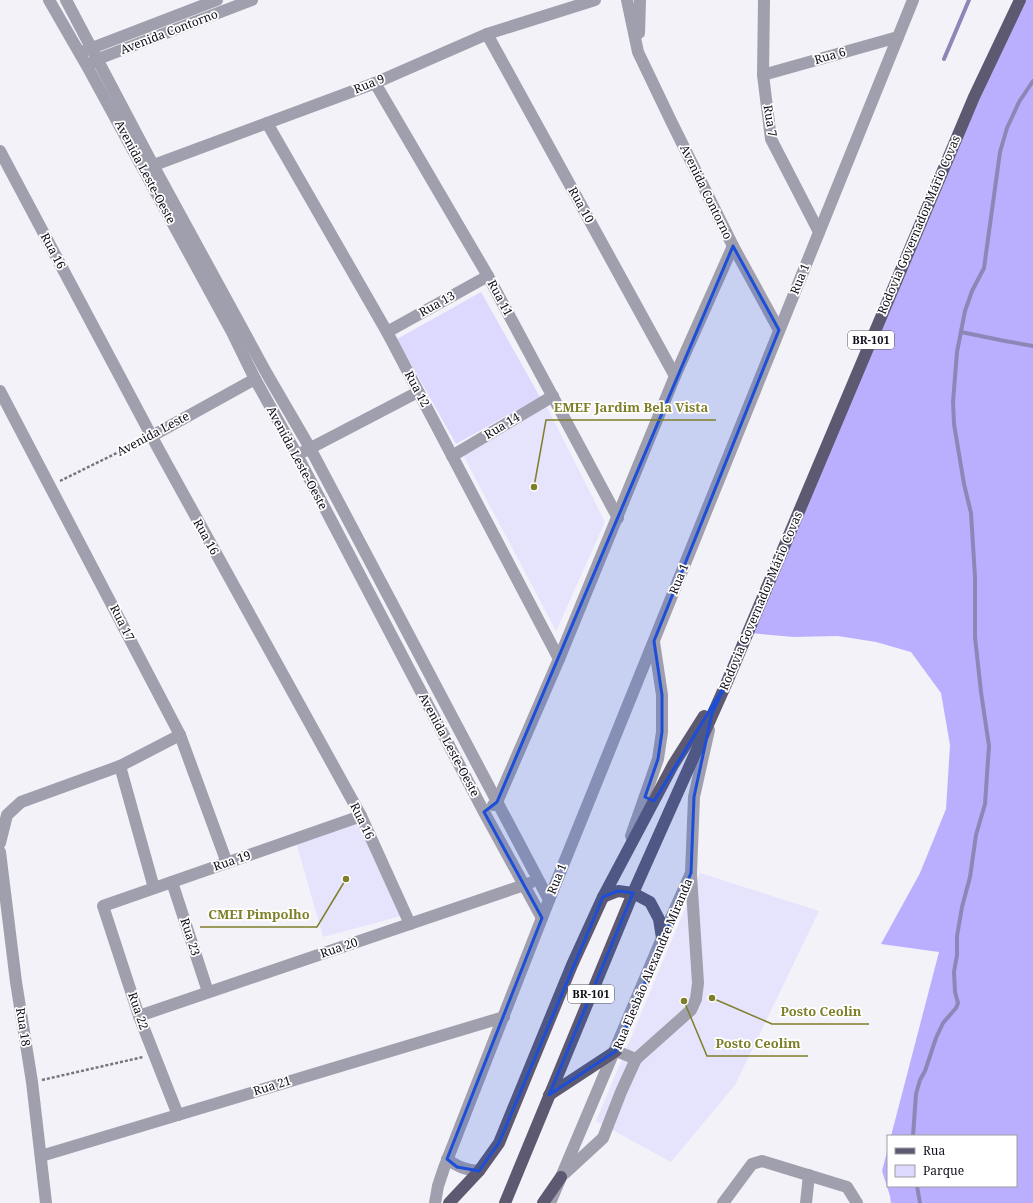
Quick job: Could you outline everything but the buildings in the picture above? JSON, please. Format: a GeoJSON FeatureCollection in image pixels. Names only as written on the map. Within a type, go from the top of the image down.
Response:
{"type":"FeatureCollection","features":[{"type":"Feature","properties":{"kind":"main road","name":"Rodovia Governador Mário Covas"},"geometry":{"type":"LineString","coordinates":[[505,1203],[633,893],[727,682],[974,97],[1020,0]]}},
{"type":"Feature","properties":{"kind":"main road"},"geometry":{"type":"LineString","coordinates":[[449,1203],[479,1171],[499,1143],[572,965],[603,897],[673,765],[727,682]]}},
{"type":"Feature","properties":{"kind":"main road"},"geometry":{"type":"LineString","coordinates":[[603,897],[618,891],[633,893],[650,902],[658,919],[662,938]]}},
{"type":"Feature","properties":{"kind":"main road"},"geometry":{"type":"LineString","coordinates":[[549,1095],[616,1051]]}},
{"type":"Feature","properties":{"kind":"main road"},"geometry":{"type":"LineString","coordinates":[[543,1203],[561,1177]]}},
{"type":"Feature","properties":{"kind":"street","name":"Avenida Leste-Oeste"},"geometry":{"type":"LineString","coordinates":[[49,0],[85,50],[148,167],[310,448],[549,900]]}},
{"type":"Feature","properties":{"kind":"street","name":"Avenida Leste-Oeste"},"geometry":{"type":"LineString","coordinates":[[66,0],[85,50]]}},
{"type":"Feature","properties":{"kind":"street","name":"Avenida Contorno"},"geometry":{"type":"LineString","coordinates":[[85,50],[217,0]]}},
{"type":"Feature","properties":{"kind":"street","name":"Avenida Contorno"},"geometry":{"type":"LineString","coordinates":[[92,63],[252,0]]}},
{"type":"Feature","properties":{"kind":"street","name":"Rua 9"},"geometry":{"type":"LineString","coordinates":[[148,167],[375,83],[487,34],[595,0]]}},
{"type":"Feature","properties":{"kind":"street","name":"Avenida Contorno"},"geometry":{"type":"LineString","coordinates":[[627,0],[638,52],[670,121],[733,246],[779,330]]}},
{"type":"Feature","properties":{"kind":"street","name":"Avenida Contorno"},"geometry":{"type":"LineString","coordinates":[[638,52],[640,0]]}},
{"type":"Feature","properties":{"kind":"street","name":"Rua 7"},"geometry":{"type":"LineString","coordinates":[[764,0],[763,75],[771,139],[819,232]]}},
{"type":"Feature","properties":{"kind":"street","name":"Rua 1"},"geometry":{"type":"LineString","coordinates":[[435,1203],[438,1186],[447,1159],[549,900],[913,0]]}},
{"type":"Feature","properties":{"kind":"street","name":"Rua 10"},"geometry":{"type":"LineString","coordinates":[[487,34],[675,376]]}},
{"type":"Feature","properties":{"kind":"street","name":"Rua 6"},"geometry":{"type":"LineString","coordinates":[[763,75],[898,37]]}},
{"type":"Feature","properties":{"kind":"street","name":"Rua 11"},"geometry":{"type":"LineString","coordinates":[[375,83],[488,276],[618,518]]}},
{"type":"Feature","properties":{"kind":"street","name":"Rua 12"},"geometry":{"type":"LineString","coordinates":[[267,123],[387,332],[559,659]]}},
{"type":"Feature","properties":{"kind":"street","name":"Rua 16"},"geometry":{"type":"LineString","coordinates":[[0,151],[152,436],[361,816],[410,924]]}},
{"type":"Feature","properties":{"kind":"street","name":"Avenida Leste-Oeste"},"geometry":{"type":"LineString","coordinates":[[148,167],[255,379],[297,455],[484,812],[542,918]]}},
{"type":"Feature","properties":{"kind":"street"},"geometry":{"type":"LineString","coordinates":[[484,812],[497,802],[618,518],[675,376],[733,246]]}},
{"type":"Feature","properties":{"kind":"street","name":"Rua 13"},"geometry":{"type":"LineString","coordinates":[[387,332],[488,276]]}},
{"type":"Feature","properties":{"kind":"street","name":"Avenida Leste"},"geometry":{"type":"LineString","coordinates":[[152,436],[255,379]]}},
{"type":"Feature","properties":{"kind":"street","name":"Rua 17"},"geometry":{"type":"LineString","coordinates":[[0,391],[180,735],[227,863]]}},
{"type":"Feature","properties":{"kind":"street"},"geometry":{"type":"LineString","coordinates":[[297,455],[418,392]]}},
{"type":"Feature","properties":{"kind":"street","name":"Rua 14"},"geometry":{"type":"LineString","coordinates":[[452,456],[552,396]]}},
{"type":"Feature","properties":{"kind":"street"},"geometry":{"type":"LineString","coordinates":[[623,860],[658,759],[662,732],[662,695],[654,641]]}},
{"type":"Feature","properties":{"kind":"street","name":"Rua Elesbão Alexandre Miranda"},"geometry":{"type":"LineString","coordinates":[[550,1203],[691,873],[694,797],[712,713]]}},
{"type":"Feature","properties":{"kind":"street"},"geometry":{"type":"LineString","coordinates":[[0,843],[7,815],[21,802],[120,766],[180,735]]}},
{"type":"Feature","properties":{"kind":"street"},"geometry":{"type":"LineString","coordinates":[[120,766],[154,888]]}},
{"type":"Feature","properties":{"kind":"street","name":"Rua 19"},"geometry":{"type":"LineString","coordinates":[[103,906],[361,816]]}},
{"type":"Feature","properties":{"kind":"street","name":"Rua 18"},"geometry":{"type":"LineString","coordinates":[[0,852],[16,982],[32,1082],[46,1203]]}},
{"type":"Feature","properties":{"kind":"street"},"geometry":{"type":"LineString","coordinates":[[561,1177],[603,1138],[621,1092],[636,1060],[691,1010],[696,999],[698,983],[691,873]]}},
{"type":"Feature","properties":{"kind":"street","name":"Rua 20"},"geometry":{"type":"LineString","coordinates":[[139,1016],[538,880]]}},
{"type":"Feature","properties":{"kind":"street","name":"Rua 23"},"geometry":{"type":"LineString","coordinates":[[172,882],[208,992]]}},
{"type":"Feature","properties":{"kind":"street","name":"Rua 22"},"geometry":{"type":"LineString","coordinates":[[103,906],[139,1016],[178,1114]]}},
{"type":"Feature","properties":{"kind":"street","name":"Rua 21"},"geometry":{"type":"LineString","coordinates":[[41,1156],[504,1017]]}},
{"type":"Feature","properties":{"kind":"street"},"geometry":{"type":"LineString","coordinates":[[616,1051],[636,1060]]}},
{"type":"Feature","properties":{"kind":"street"},"geometry":{"type":"LineString","coordinates":[[447,1159],[457,1167],[466,1170],[479,1171]]}},
{"type":"Feature","properties":{"kind":"street"},"geometry":{"type":"LineString","coordinates":[[724,1203],[752,1164],[762,1161],[847,1187],[857,1203]]}},
{"type":"Feature","properties":{"kind":"street"},"geometry":{"type":"LineString","coordinates":[[806,1203],[809,1175]]}},
{"type":"Feature","properties":{"kind":"path","name":"Avenida Leste"},"geometry":{"type":"LineString","coordinates":[[50,486],[152,436]]}},
{"type":"Feature","properties":{"kind":"path"},"geometry":{"type":"LineString","coordinates":[[32,1082],[154,1055]]}},
{"type":"Feature","properties":{"kind":"highlighted area"},"geometry":{"type":"Polygon","coordinates":[[[733,246],[779,330],[654,641],[662,695],[662,732],[658,759],[645,797],[654,801],[727,682],[712,713],[694,797],[691,873],[616,1051],[549,1095],[633,893],[618,891],[603,897],[499,1143],[479,1171],[457,1167],[447,1159],[542,918],[484,812],[497,802],[733,246]]]}},
{"type":"Feature","properties":{"kind":"shaded area"},"geometry":{"type":"Polygon","coordinates":[[[1026,0],[1033,0],[1033,1203],[891,1203],[887,1187],[1017,1187],[1017,1135],[891,1135],[939,952],[881,944],[920,873],[946,809],[950,745],[941,693],[911,652],[876,642],[838,636],[794,637],[749,633],[999,53],[1026,0]]]}},
{"type":"Feature","properties":{"kind":"shaded area"},"geometry":{"type":"Polygon","coordinates":[[[545,403],[605,522],[556,631],[462,453],[545,403]]]}},
{"type":"Feature","properties":{"kind":"shaded area"},"geometry":{"type":"Polygon","coordinates":[[[360,822],[401,916],[323,937],[296,842],[360,822]]]}},
{"type":"Feature","properties":{"kind":"shaded area"},"geometry":{"type":"Polygon","coordinates":[[[700,873],[819,911],[735,1085],[671,1162],[596,1121],[700,873]]]}},
{"type":"Feature","properties":{"kind":"shaded area"},"geometry":{"type":"Polygon","coordinates":[[[887,1152],[887,1187],[882,1171],[887,1152]]]}},
{"type":"Feature","properties":{"kind":"green space"},"geometry":{"type":"Polygon","coordinates":[[[481,292],[540,397],[456,444],[397,339],[481,292]]]}},
{"type":"Feature","properties":{"kind":"waterway"},"geometry":{"type":"LineString","coordinates":[[944,59],[969,0]]}},
{"type":"Feature","properties":{"kind":"waterway"},"geometry":{"type":"LineString","coordinates":[[913,1135],[916,1094],[920,1080],[925,1071],[936,1038],[943,1023],[956,1008],[958,1003],[955,992],[954,972],[957,955],[957,936],[962,907],[970,877],[976,835],[985,804],[989,746],[975,637],[975,577],[971,513],[964,484],[954,424],[953,402],[957,352],[965,311],[972,291],[984,268],[1000,152],[1007,128],[1019,102],[1033,81]]}},
{"type":"Feature","properties":{"kind":"waterway"},"geometry":{"type":"LineString","coordinates":[[961,332],[1033,346]]}},
{"type":"Feature","properties":{"kind":"waterway"},"geometry":{"type":"LineString","coordinates":[[917,1187],[920,1203]]}},
{"type":"Feature","properties":{"kind":"place","name":"EMEF Jardim Bela Vista"},"geometry":{"type":"Point","coordinates":[534,487]}},
{"type":"Feature","properties":{"kind":"place","name":"CMEI Pimpolho"},"geometry":{"type":"Point","coordinates":[346,879]}},
{"type":"Feature","properties":{"kind":"place","name":"Posto Ceolin"},"geometry":{"type":"Point","coordinates":[712,998]}},
{"type":"Feature","properties":{"kind":"place","name":"Posto Ceolim"},"geometry":{"type":"Point","coordinates":[684,1001]}}]}
